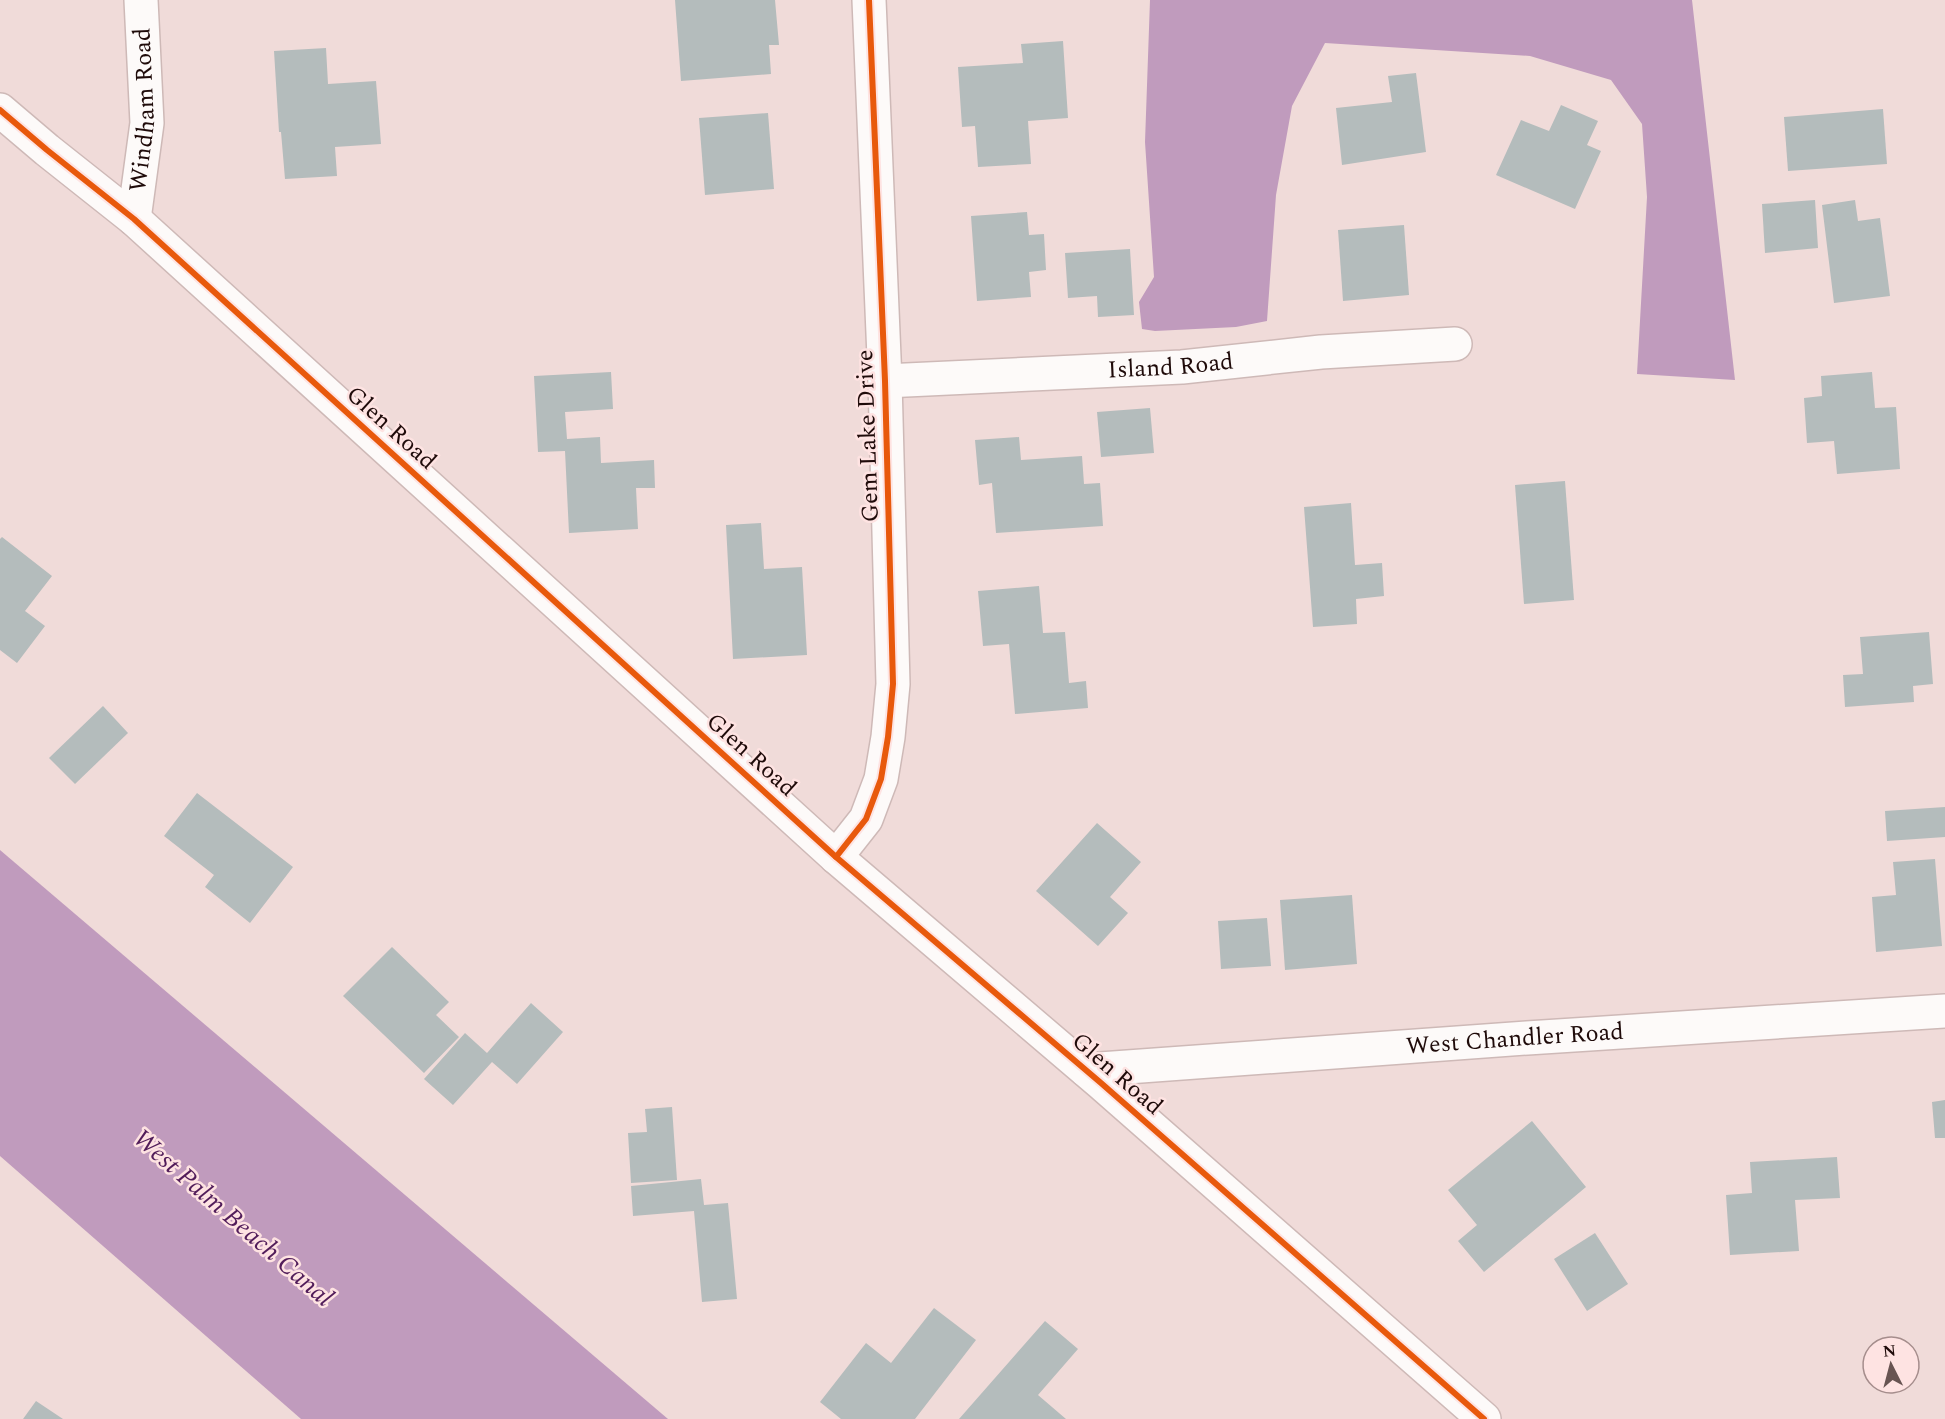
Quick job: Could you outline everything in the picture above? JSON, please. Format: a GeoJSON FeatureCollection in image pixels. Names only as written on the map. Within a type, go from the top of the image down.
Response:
{"type":"FeatureCollection","features":[{"type":"Feature","properties":{"kind":"street","name":"Windham Road"},"geometry":{"type":"LineString","coordinates":[[134,219],[147,123],[141,0]]}},
{"type":"Feature","properties":{"kind":"street","name":"Gem Lake Drive"},"geometry":{"type":"LineString","coordinates":[[836,857],[866,819],[881,779],[893,684],[885,381],[870,0]]}},
{"type":"Feature","properties":{"kind":"street","name":"Glen Road"},"geometry":{"type":"LineString","coordinates":[[0,110],[134,219],[836,857],[1086,1070],[1484,1419]]}},
{"type":"Feature","properties":{"kind":"street","name":"Island Road"},"geometry":{"type":"LineString","coordinates":[[885,381],[1182,367],[1321,352],[1455,344]]}},
{"type":"Feature","properties":{"kind":"street","name":"West Chandler Road"},"geometry":{"type":"LineString","coordinates":[[1086,1070],[1945,1011]]}},
{"type":"Feature","properties":{"kind":"water"},"geometry":{"type":"Polygon","coordinates":[[[1150,0],[1692,0],[1735,380],[1637,374],[1647,197],[1642,124],[1611,80],[1530,56],[1325,43],[1292,106],[1276,195],[1267,321],[1236,327],[1155,331],[1142,329],[1139,302],[1154,277],[1145,142],[1150,0]]]}},
{"type":"Feature","properties":{"kind":"water","name":"West Palm Beach Canal"},"geometry":{"type":"Polygon","coordinates":[[[0,850],[668,1419],[301,1419],[0,1156],[0,850]]]}},
{"type":"Feature","properties":{"kind":"building"},"geometry":{"type":"Polygon","coordinates":[[[675,0],[775,0],[779,45],[769,45],[771,74],[681,81],[675,0]]]}},
{"type":"Feature","properties":{"kind":"building"},"geometry":{"type":"Polygon","coordinates":[[[1063,41],[1068,118],[1028,121],[1031,164],[978,167],[975,126],[962,127],[958,67],[1023,63],[1021,44],[1063,41]]]}},
{"type":"Feature","properties":{"kind":"building"},"geometry":{"type":"Polygon","coordinates":[[[326,48],[328,84],[376,81],[381,144],[335,147],[337,176],[285,179],[281,132],[279,132],[274,51],[326,48]]]}},
{"type":"Feature","properties":{"kind":"building"},"geometry":{"type":"Polygon","coordinates":[[[1416,73],[1426,152],[1342,165],[1336,108],[1392,102],[1388,76],[1416,73]]]}},
{"type":"Feature","properties":{"kind":"building"},"geometry":{"type":"Polygon","coordinates":[[[1561,105],[1598,121],[1587,145],[1601,151],[1575,209],[1496,175],[1521,120],[1549,131],[1561,105]]]}},
{"type":"Feature","properties":{"kind":"building"},"geometry":{"type":"Polygon","coordinates":[[[1883,109],[1887,164],[1788,171],[1784,117],[1883,109]]]}},
{"type":"Feature","properties":{"kind":"building"},"geometry":{"type":"Polygon","coordinates":[[[768,113],[774,189],[705,195],[699,118],[768,113]]]}},
{"type":"Feature","properties":{"kind":"building"},"geometry":{"type":"Polygon","coordinates":[[[1815,200],[1818,248],[1765,253],[1762,204],[1815,200]]]}},
{"type":"Feature","properties":{"kind":"building"},"geometry":{"type":"Polygon","coordinates":[[[1855,200],[1858,221],[1880,218],[1890,296],[1834,303],[1822,205],[1855,200]]]}},
{"type":"Feature","properties":{"kind":"building"},"geometry":{"type":"Polygon","coordinates":[[[1027,212],[1029,235],[1044,234],[1046,270],[1029,272],[1031,297],[977,301],[971,216],[1027,212]]]}},
{"type":"Feature","properties":{"kind":"building"},"geometry":{"type":"Polygon","coordinates":[[[1404,225],[1409,295],[1343,301],[1338,230],[1404,225]]]}},
{"type":"Feature","properties":{"kind":"building"},"geometry":{"type":"Polygon","coordinates":[[[1130,249],[1134,315],[1098,317],[1097,296],[1068,298],[1065,253],[1130,249]]]}},
{"type":"Feature","properties":{"kind":"building"},"geometry":{"type":"Polygon","coordinates":[[[611,372],[613,409],[565,412],[567,439],[600,437],[601,463],[654,460],[655,488],[636,488],[638,529],[569,533],[565,451],[538,452],[534,376],[611,372]]]}},
{"type":"Feature","properties":{"kind":"building"},"geometry":{"type":"Polygon","coordinates":[[[1872,372],[1875,408],[1896,407],[1900,469],[1837,474],[1834,441],[1807,443],[1804,398],[1822,396],[1821,376],[1872,372]]]}},
{"type":"Feature","properties":{"kind":"building"},"geometry":{"type":"Polygon","coordinates":[[[1150,408],[1154,453],[1101,457],[1097,412],[1150,408]]]}},
{"type":"Feature","properties":{"kind":"building"},"geometry":{"type":"Polygon","coordinates":[[[1019,437],[1021,460],[1082,456],[1084,484],[1100,483],[1103,526],[996,533],[992,483],[979,485],[975,440],[1019,437]]]}},
{"type":"Feature","properties":{"kind":"building"},"geometry":{"type":"Polygon","coordinates":[[[1565,481],[1574,600],[1524,604],[1515,485],[1565,481]]]}},
{"type":"Feature","properties":{"kind":"building"},"geometry":{"type":"Polygon","coordinates":[[[1351,503],[1355,565],[1382,563],[1384,596],[1356,599],[1357,624],[1313,627],[1304,507],[1351,503]]]}},
{"type":"Feature","properties":{"kind":"building"},"geometry":{"type":"Polygon","coordinates":[[[761,523],[764,569],[802,567],[807,655],[733,659],[726,525],[761,523]]]}},
{"type":"Feature","properties":{"kind":"building"},"geometry":{"type":"Polygon","coordinates":[[[2,537],[52,576],[25,611],[45,626],[17,663],[0,650],[0,539],[2,537]]]}},
{"type":"Feature","properties":{"kind":"building"},"geometry":{"type":"Polygon","coordinates":[[[1039,586],[1043,633],[1065,632],[1069,683],[1086,681],[1088,708],[1015,714],[1009,644],[983,646],[978,591],[1039,586]]]}},
{"type":"Feature","properties":{"kind":"building"},"geometry":{"type":"Polygon","coordinates":[[[1929,632],[1933,684],[1913,686],[1914,702],[1845,707],[1843,675],[1863,674],[1860,637],[1929,632]]]}},
{"type":"Feature","properties":{"kind":"building"},"geometry":{"type":"Polygon","coordinates":[[[103,706],[128,733],[75,784],[49,758],[103,706]]]}},
{"type":"Feature","properties":{"kind":"building"},"geometry":{"type":"Polygon","coordinates":[[[197,793],[293,867],[250,923],[205,887],[214,875],[164,836],[197,793]]]}},
{"type":"Feature","properties":{"kind":"building"},"geometry":{"type":"Polygon","coordinates":[[[1945,807],[1945,837],[1887,841],[1885,811],[1945,807]]]}},
{"type":"Feature","properties":{"kind":"building"},"geometry":{"type":"Polygon","coordinates":[[[1097,823],[1141,862],[1110,897],[1128,913],[1098,946],[1036,891],[1097,823]]]}},
{"type":"Feature","properties":{"kind":"building"},"geometry":{"type":"Polygon","coordinates":[[[1935,859],[1942,946],[1876,952],[1872,897],[1896,895],[1893,862],[1935,859]]]}},
{"type":"Feature","properties":{"kind":"building"},"geometry":{"type":"Polygon","coordinates":[[[1352,895],[1357,964],[1285,970],[1280,900],[1352,895]]]}},
{"type":"Feature","properties":{"kind":"building"},"geometry":{"type":"Polygon","coordinates":[[[1267,918],[1271,966],[1221,969],[1218,921],[1267,918]]]}},
{"type":"Feature","properties":{"kind":"building"},"geometry":{"type":"Polygon","coordinates":[[[392,947],[449,1002],[436,1015],[459,1037],[424,1073],[343,996],[392,947]]]}},
{"type":"Feature","properties":{"kind":"building"},"geometry":{"type":"Polygon","coordinates":[[[531,1003],[563,1032],[517,1084],[492,1062],[453,1105],[424,1079],[465,1033],[487,1053],[531,1003]]]}},
{"type":"Feature","properties":{"kind":"building"},"geometry":{"type":"Polygon","coordinates":[[[1945,1100],[1945,1138],[1935,1138],[1932,1102],[1945,1100]]]}},
{"type":"Feature","properties":{"kind":"building"},"geometry":{"type":"Polygon","coordinates":[[[672,1107],[677,1180],[631,1183],[628,1133],[647,1132],[645,1109],[672,1107]]]}},
{"type":"Feature","properties":{"kind":"building"},"geometry":{"type":"Polygon","coordinates":[[[1532,1121],[1586,1187],[1484,1272],[1458,1241],[1477,1225],[1448,1190],[1532,1121]]]}},
{"type":"Feature","properties":{"kind":"building"},"geometry":{"type":"Polygon","coordinates":[[[1837,1157],[1840,1198],[1795,1200],[1799,1251],[1730,1255],[1726,1195],[1752,1193],[1750,1162],[1837,1157]]]}},
{"type":"Feature","properties":{"kind":"building"},"geometry":{"type":"Polygon","coordinates":[[[701,1179],[704,1205],[728,1203],[737,1299],[702,1302],[694,1211],[633,1216],[631,1186],[701,1179]]]}},
{"type":"Feature","properties":{"kind":"building"},"geometry":{"type":"Polygon","coordinates":[[[1595,1233],[1628,1284],[1587,1311],[1554,1259],[1595,1233]]]}},
{"type":"Feature","properties":{"kind":"building"},"geometry":{"type":"Polygon","coordinates":[[[934,1308],[976,1340],[915,1419],[841,1419],[820,1402],[866,1343],[891,1363],[934,1308]]]}},
{"type":"Feature","properties":{"kind":"building"},"geometry":{"type":"Polygon","coordinates":[[[1045,1321],[1078,1349],[1038,1395],[1066,1419],[959,1419],[1045,1321]]]}},
{"type":"Feature","properties":{"kind":"building"},"geometry":{"type":"Polygon","coordinates":[[[36,1401],[63,1419],[23,1419],[36,1401]]]}},
{"type":"Feature","properties":{"kind":"cycle path"},"geometry":{"type":"LineString","coordinates":[[836,857],[866,819],[881,779],[893,684],[885,381],[869,0]]}},
{"type":"Feature","properties":{"kind":"cycle path"},"geometry":{"type":"LineString","coordinates":[[0,110],[134,219],[836,857],[1101,1083],[1484,1419]]}}]}
